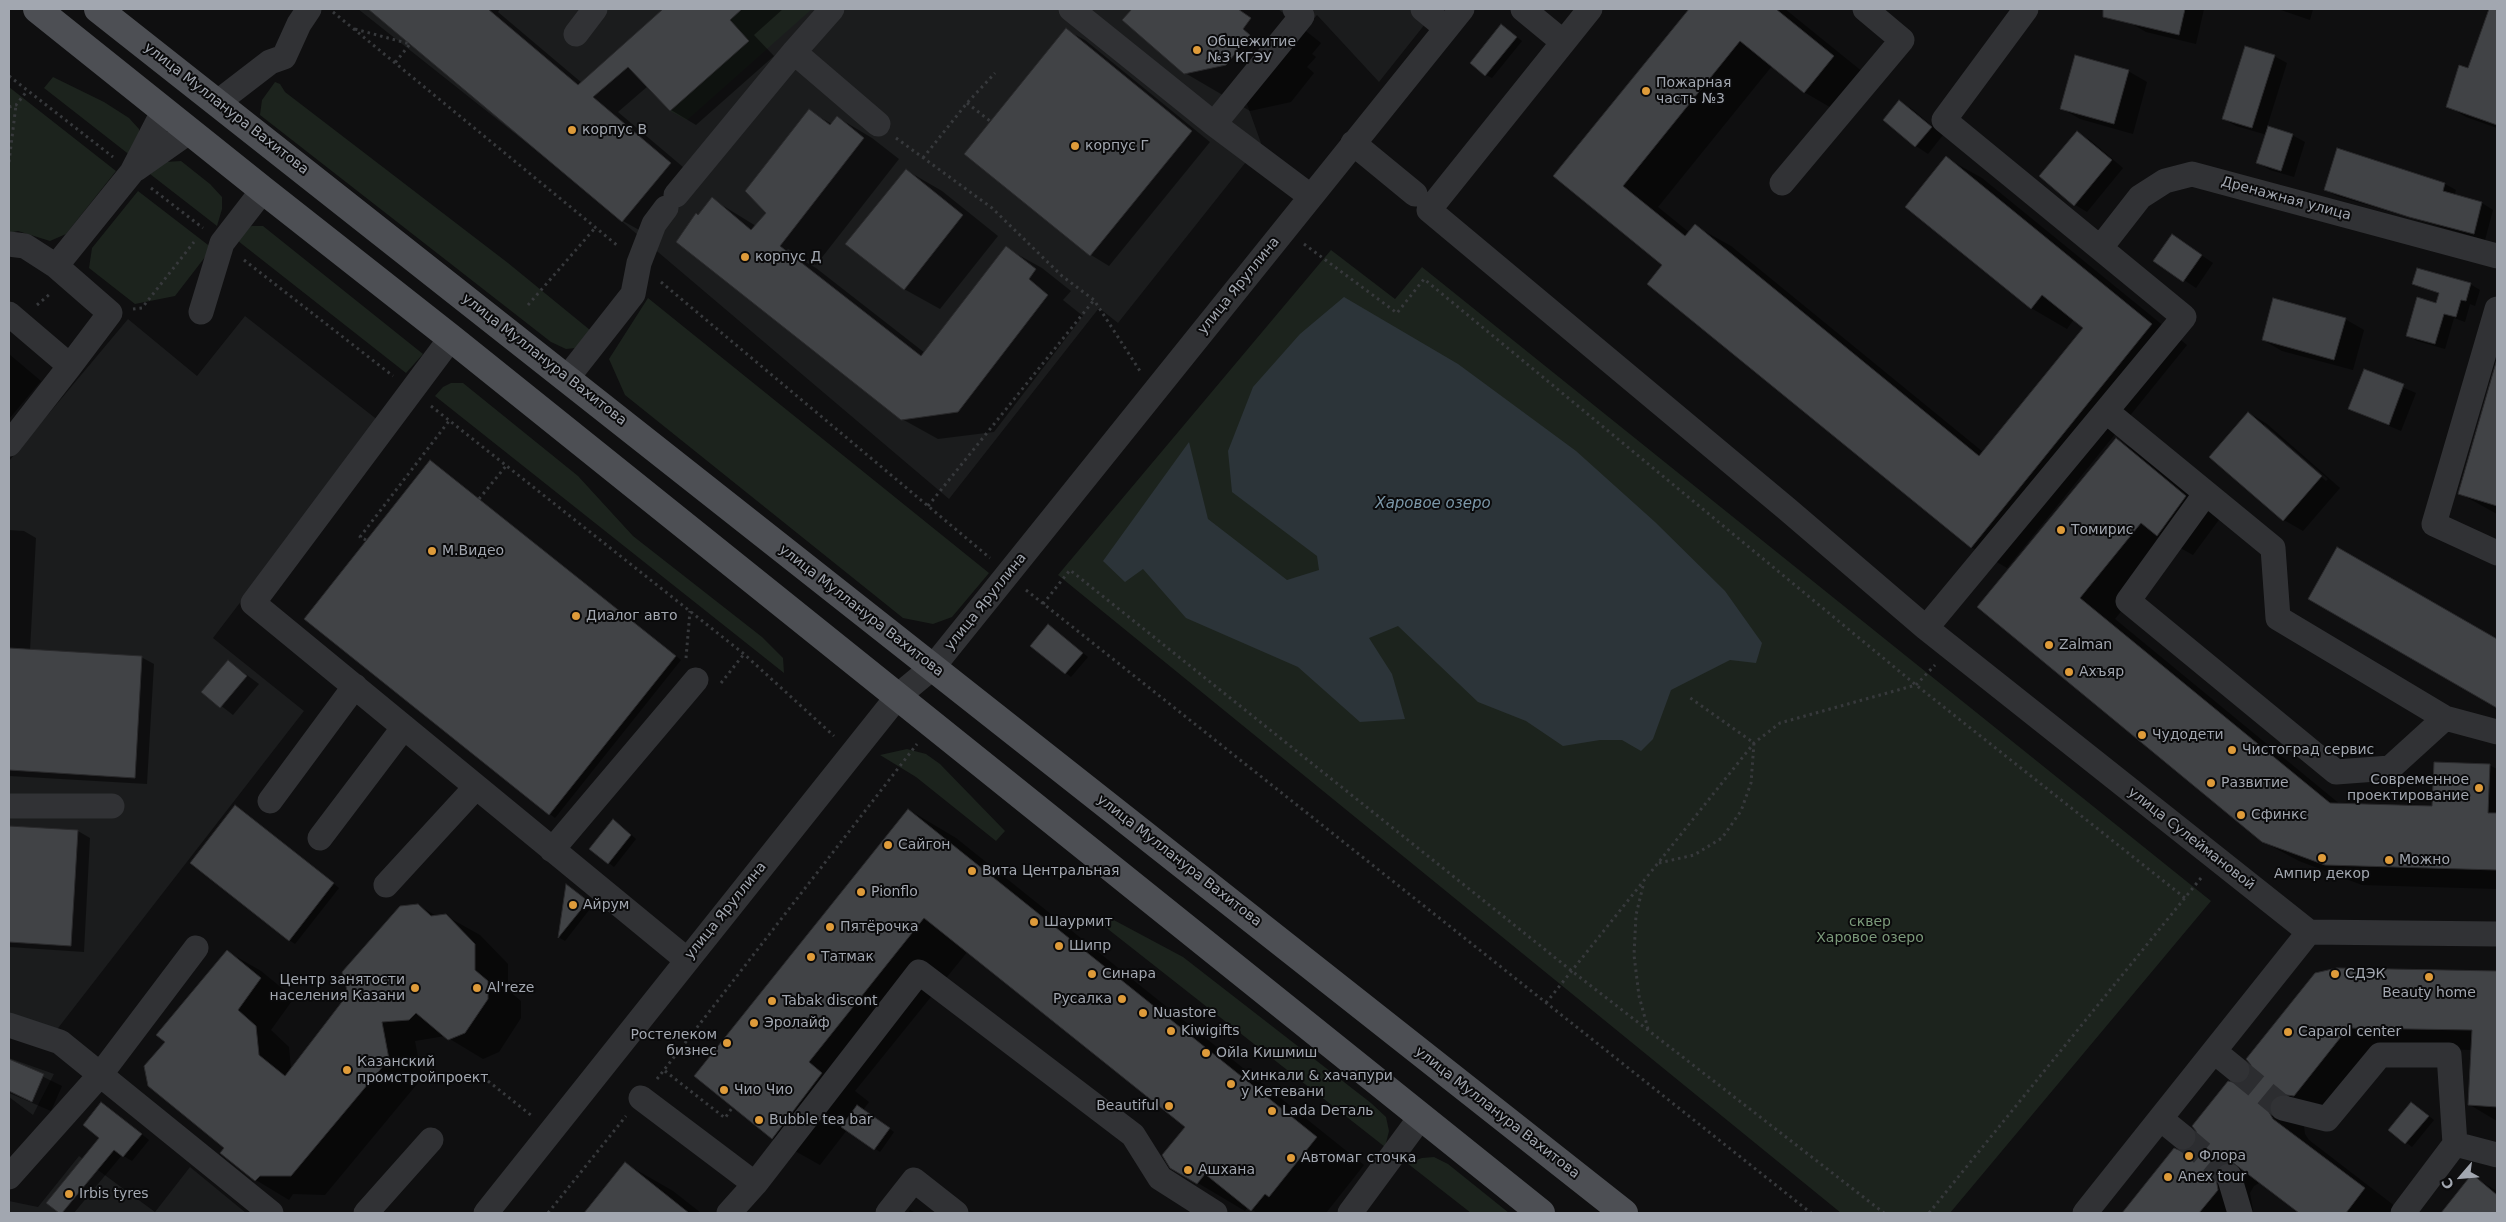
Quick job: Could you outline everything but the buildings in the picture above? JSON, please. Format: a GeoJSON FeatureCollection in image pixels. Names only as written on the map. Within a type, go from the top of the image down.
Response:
{"type":"FeatureCollection","features":[{"type":"Feature","properties":{"kind":"main road"},"geometry":{"type":"LineString","coordinates":[[36,9],[451,338],[1420,1118],[1541,1213]]}},
{"type":"Feature","properties":{"kind":"main road","name":"улица Мулланура Вахитова"},"geometry":{"type":"LineString","coordinates":[[98,9],[1624,1213]]}},
{"type":"Feature","properties":{"kind":"street"},"geometry":{"type":"LineString","coordinates":[[228,110],[270,62],[284,57],[299,24],[309,9]]}},
{"type":"Feature","properties":{"kind":"street"},"geometry":{"type":"LineString","coordinates":[[576,34],[595,9]]}},
{"type":"Feature","properties":{"kind":"street"},"geometry":{"type":"LineString","coordinates":[[567,378],[633,294],[639,263],[654,224],[794,52],[832,9]]}},
{"type":"Feature","properties":{"kind":"street"},"geometry":{"type":"LineString","coordinates":[[1071,9],[1214,124],[1310,196]]}},
{"type":"Feature","properties":{"kind":"street"},"geometry":{"type":"LineString","coordinates":[[1214,124],[1302,16],[1295,9]]}},
{"type":"Feature","properties":{"kind":"street"},"geometry":{"type":"LineString","coordinates":[[1423,9],[1445,27]]}},
{"type":"Feature","properties":{"kind":"street","name":"улица Яруллина"},"geometry":{"type":"LineString","coordinates":[[486,1213],[898,696],[933,667],[1445,27],[1462,9]]}},
{"type":"Feature","properties":{"kind":"street"},"geometry":{"type":"LineString","coordinates":[[1523,9],[1564,42],[1590,9]]}},
{"type":"Feature","properties":{"kind":"street"},"geometry":{"type":"LineString","coordinates":[[1782,183],[1902,40],[1865,9]]}},
{"type":"Feature","properties":{"kind":"street"},"geometry":{"type":"LineString","coordinates":[[1926,628],[2184,316],[2102,247],[1944,120],[2026,9]]}},
{"type":"Feature","properties":{"kind":"street","name":"улица Сулеймановой"},"geometry":{"type":"LineString","coordinates":[[1564,42],[1429,210],[1787,508],[1926,628],[2309,932]]}},
{"type":"Feature","properties":{"kind":"street"},"geometry":{"type":"LineString","coordinates":[[794,52],[878,124]]}},
{"type":"Feature","properties":{"kind":"street"},"geometry":{"type":"LineString","coordinates":[[56,266],[132,172],[164,110]]}},
{"type":"Feature","properties":{"kind":"street"},"geometry":{"type":"LineString","coordinates":[[132,172],[190,131]]}},
{"type":"Feature","properties":{"kind":"street"},"geometry":{"type":"LineString","coordinates":[[1352,143],[1415,194]]}},
{"type":"Feature","properties":{"kind":"street","name":"Дренажная улица"},"geometry":{"type":"LineString","coordinates":[[2102,247],[2140,197],[2165,181],[2192,174],[2497,256]]}},
{"type":"Feature","properties":{"kind":"street"},"geometry":{"type":"LineString","coordinates":[[201,312],[222,243],[263,190]]}},
{"type":"Feature","properties":{"kind":"street"},"geometry":{"type":"LineString","coordinates":[[9,244],[25,246],[56,266],[110,313],[9,416]]}},
{"type":"Feature","properties":{"kind":"street"},"geometry":{"type":"LineString","coordinates":[[2497,309],[2434,524],[2497,553]]}},
{"type":"Feature","properties":{"kind":"street"},"geometry":{"type":"LineString","coordinates":[[9,314],[64,362]]}},
{"type":"Feature","properties":{"kind":"street"},"geometry":{"type":"LineString","coordinates":[[451,338],[253,602],[687,960]]}},
{"type":"Feature","properties":{"kind":"street"},"geometry":{"type":"LineString","coordinates":[[9,444],[64,362]]}},
{"type":"Feature","properties":{"kind":"street"},"geometry":{"type":"LineString","coordinates":[[2106,411],[2273,548],[2278,618],[2445,718],[2497,732]]}},
{"type":"Feature","properties":{"kind":"street"},"geometry":{"type":"LineString","coordinates":[[2206,493],[2128,601],[2336,772],[2390,768],[2445,718]]}},
{"type":"Feature","properties":{"kind":"street"},"geometry":{"type":"LineString","coordinates":[[552,850],[696,680]]}},
{"type":"Feature","properties":{"kind":"street"},"geometry":{"type":"LineString","coordinates":[[270,801],[355,686]]}},
{"type":"Feature","properties":{"kind":"street"},"geometry":{"type":"LineString","coordinates":[[320,838],[404,727]]}},
{"type":"Feature","properties":{"kind":"street"},"geometry":{"type":"LineString","coordinates":[[386,886],[476,787]]}},
{"type":"Feature","properties":{"kind":"street"},"geometry":{"type":"LineString","coordinates":[[9,806],[112,806]]}},
{"type":"Feature","properties":{"kind":"street"},"geometry":{"type":"LineString","coordinates":[[2086,1213],[2216,1052],[2309,932],[2497,934]]}},
{"type":"Feature","properties":{"kind":"street"},"geometry":{"type":"LineString","coordinates":[[9,1177],[100,1075],[196,948]]}},
{"type":"Feature","properties":{"kind":"street"},"geometry":{"type":"LineString","coordinates":[[729,1213],[755,1184],[920,972],[1133,1135],[1160,1178],[1215,1213]]}},
{"type":"Feature","properties":{"kind":"street"},"geometry":{"type":"LineString","coordinates":[[9,1025],[60,1042],[271,1213]]}},
{"type":"Feature","properties":{"kind":"street"},"geometry":{"type":"LineString","coordinates":[[2216,1052],[2237,1070]]}},
{"type":"Feature","properties":{"kind":"street"},"geometry":{"type":"LineString","coordinates":[[2283,1108],[2327,1119],[2380,1055],[2448,1055],[2455,1144],[2402,1213]]}},
{"type":"Feature","properties":{"kind":"street"},"geometry":{"type":"LineString","coordinates":[[641,1098],[755,1184]]}},
{"type":"Feature","properties":{"kind":"street"},"geometry":{"type":"LineString","coordinates":[[1350,1213],[1420,1118]]}},
{"type":"Feature","properties":{"kind":"street"},"geometry":{"type":"LineString","coordinates":[[2162,1120],[2183,1137]]}},
{"type":"Feature","properties":{"kind":"street"},"geometry":{"type":"LineString","coordinates":[[366,1213],[431,1140]]}},
{"type":"Feature","properties":{"kind":"street"},"geometry":{"type":"LineString","coordinates":[[2455,1144],[2497,1155]]}},
{"type":"Feature","properties":{"kind":"street"},"geometry":{"type":"LineString","coordinates":[[2229,1176],[2240,1213]]}},
{"type":"Feature","properties":{"kind":"street"},"geometry":{"type":"LineString","coordinates":[[888,1213],[914,1180],[956,1213]]}},
{"type":"Feature","properties":{"kind":"path"},"geometry":{"type":"LineString","coordinates":[[328,9],[639,263],[1043,604],[1811,1213]]}},
{"type":"Feature","properties":{"kind":"path"},"geometry":{"type":"LineString","coordinates":[[352,29],[410,44],[394,64]]}},
{"type":"Feature","properties":{"kind":"path"},"geometry":{"type":"LineString","coordinates":[[923,158],[967,103],[995,73]]}},
{"type":"Feature","properties":{"kind":"path"},"geometry":{"type":"LineString","coordinates":[[9,76],[204,229],[142,308],[110,313]]}},
{"type":"Feature","properties":{"kind":"path"},"geometry":{"type":"LineString","coordinates":[[9,107],[16,104],[27,91]]}},
{"type":"Feature","properties":{"kind":"path"},"geometry":{"type":"LineString","coordinates":[[967,103],[990,121]]}},
{"type":"Feature","properties":{"kind":"path"},"geometry":{"type":"LineString","coordinates":[[9,162],[16,104]]}},
{"type":"Feature","properties":{"kind":"path"},"geometry":{"type":"LineString","coordinates":[[878,124],[992,208],[1062,276],[1094,300],[1142,373]]}},
{"type":"Feature","properties":{"kind":"path"},"geometry":{"type":"LineString","coordinates":[[528,305],[595,228]]}},
{"type":"Feature","properties":{"kind":"path"},"geometry":{"type":"LineString","coordinates":[[1284,229],[1397,312],[1424,279],[1916,685],[2185,898]]}},
{"type":"Feature","properties":{"kind":"path"},"geometry":{"type":"LineString","coordinates":[[222,243],[413,391],[744,654],[834,736]]}},
{"type":"Feature","properties":{"kind":"path"},"geometry":{"type":"LineString","coordinates":[[928,506],[1094,300]]}},
{"type":"Feature","properties":{"kind":"path"},"geometry":{"type":"LineString","coordinates":[[366,540],[360,536],[449,421]]}},
{"type":"Feature","properties":{"kind":"path"},"geometry":{"type":"LineString","coordinates":[[479,499],[506,466]]}},
{"type":"Feature","properties":{"kind":"path"},"geometry":{"type":"LineString","coordinates":[[1043,604],[1070,570],[1573,972],[1884,1213]]}},
{"type":"Feature","properties":{"kind":"path"},"geometry":{"type":"LineString","coordinates":[[1546,1003],[1573,972],[1754,744],[1780,723],[1916,685],[1951,648]]}},
{"type":"Feature","properties":{"kind":"path"},"geometry":{"type":"LineString","coordinates":[[1689,697],[1754,744]]}},
{"type":"Feature","properties":{"kind":"path"},"geometry":{"type":"LineString","coordinates":[[548,1213],[665,1071],[920,741]]}},
{"type":"Feature","properties":{"kind":"path"},"geometry":{"type":"LineString","coordinates":[[1659,863],[1694,855],[1722,838],[1741,811],[1748,792],[1751,783],[1754,744]]}},
{"type":"Feature","properties":{"kind":"path"},"geometry":{"type":"LineString","coordinates":[[1929,1213],[2216,859]]}},
{"type":"Feature","properties":{"kind":"path"},"geometry":{"type":"LineString","coordinates":[[1644,882],[1636,915],[1634,955],[1638,996],[1649,1031]]}},
{"type":"Feature","properties":{"kind":"path"},"geometry":{"type":"LineString","coordinates":[[665,1071],[725,1118],[732,1108]]}},
{"type":"Feature","properties":{"kind":"path"},"geometry":{"type":"LineString","coordinates":[[488,1080],[537,1120]]}},
{"type":"Feature","properties":{"kind":"shaded area"},"geometry":{"type":"Polygon","coordinates":[[[358,9],[1437,9],[1379,82],[1317,15],[1262,81],[1247,104],[1261,143],[1118,323],[1099,308],[949,499],[566,174],[358,9]]]}},
{"type":"Feature","properties":{"kind":"shaded area"},"geometry":{"type":"Polygon","coordinates":[[[245,316],[379,421],[213,638],[304,711],[55,1032],[9,1016],[9,461],[128,319],[197,376],[245,316]]]}},
{"type":"Feature","properties":{"kind":"shaded area"},"geometry":{"type":"Polygon","coordinates":[[[9,1058],[54,1074],[33,1115],[9,1097],[9,1058]]]}},
{"type":"Feature","properties":{"kind":"shaded area"},"geometry":{"type":"Polygon","coordinates":[[[79,1156],[155,1212],[190,1167],[246,1213],[9,1213],[9,1201],[38,1207],[79,1156]]]}},
{"type":"Feature","properties":{"kind":"green space"},"geometry":{"type":"Polygon","coordinates":[[[742,9],[812,9],[687,120],[670,111],[749,41],[730,20],[742,9]]]}},
{"type":"Feature","properties":{"kind":"green space"},"geometry":{"type":"Polygon","coordinates":[[[53,77],[104,102],[129,118],[139,129],[139,146],[131,156],[44,88],[53,77]]]}},
{"type":"Feature","properties":{"kind":"green space"},"geometry":{"type":"Polygon","coordinates":[[[275,82],[280,84],[285,92],[508,263],[590,330],[576,348],[566,349],[551,342],[260,115],[262,100],[275,82]]]}},
{"type":"Feature","properties":{"kind":"green space"},"geometry":{"type":"Polygon","coordinates":[[[9,87],[116,171],[66,234],[50,241],[18,231],[9,233],[9,87]]]}},
{"type":"Feature","properties":{"kind":"green space"},"geometry":{"type":"Polygon","coordinates":[[[181,161],[210,184],[222,197],[222,209],[217,226],[150,174],[165,162],[181,161]]]}},
{"type":"Feature","properties":{"kind":"green space"},"geometry":{"type":"Polygon","coordinates":[[[138,191],[212,248],[175,296],[135,304],[89,268],[92,248],[138,191]]]}},
{"type":"Feature","properties":{"kind":"green space"},"geometry":{"type":"Polygon","coordinates":[[[252,226],[263,226],[423,354],[406,373],[233,237],[237,232],[252,226]]]}},
{"type":"Feature","properties":{"kind":"green space","name":"сквер Харовое озеро"},"geometry":{"type":"Polygon","coordinates":[[[1331,250],[1395,299],[1422,267],[2211,901],[1950,1213],[1841,1213],[1058,575],[1331,250]]]}},
{"type":"Feature","properties":{"kind":"green space"},"geometry":{"type":"Polygon","coordinates":[[[648,298],[989,573],[952,617],[933,624],[903,618],[625,395],[609,359],[648,298]]]}},
{"type":"Feature","properties":{"kind":"green space"},"geometry":{"type":"Polygon","coordinates":[[[451,383],[463,383],[578,476],[633,536],[762,637],[783,658],[784,673],[435,396],[443,387],[451,383]]]}},
{"type":"Feature","properties":{"kind":"green space"},"geometry":{"type":"Polygon","coordinates":[[[907,749],[926,754],[940,764],[1005,831],[996,841],[916,777],[880,755],[907,749]]]}},
{"type":"Feature","properties":{"kind":"green space"},"geometry":{"type":"Polygon","coordinates":[[[1110,918],[1183,957],[1371,1103],[1386,1117],[1389,1131],[1385,1147],[1104,926],[1110,918]]]}},
{"type":"Feature","properties":{"kind":"green space"},"geometry":{"type":"Polygon","coordinates":[[[1434,1157],[1448,1164],[1509,1213],[1471,1213],[1407,1163],[1422,1158],[1434,1157]]]}},
{"type":"Feature","properties":{"kind":"water","name":"Харовое озеро"},"geometry":{"type":"Polygon","coordinates":[[[1344,297],[1458,364],[1576,451],[1655,522],[1725,591],[1762,643],[1756,663],[1730,660],[1671,690],[1653,739],[1641,751],[1622,740],[1600,740],[1563,746],[1526,721],[1478,702],[1398,626],[1369,638],[1392,674],[1405,719],[1360,722],[1298,667],[1186,618],[1143,569],[1125,582],[1103,561],[1189,442],[1208,519],[1287,580],[1319,570],[1317,556],[1232,492],[1228,451],[1253,387],[1300,334],[1344,297]]]}},
{"type":"Feature","properties":{"kind":"tunnel"},"geometry":{"type":"LineString","coordinates":[[2237,1070],[2283,1108]]}},
{"type":"Feature","properties":{"kind":"tunnel"},"geometry":{"type":"LineString","coordinates":[[2183,1137],[2229,1176]]}},
{"type":"Feature","properties":{"kind":"place","name":"Общежитие №3 КГЭУ"},"geometry":{"type":"Point","coordinates":[1197,50]}},
{"type":"Feature","properties":{"kind":"place","name":"Пожарная часть №3"},"geometry":{"type":"Point","coordinates":[1646,91]}},
{"type":"Feature","properties":{"kind":"place","name":"корпус В"},"geometry":{"type":"Point","coordinates":[572,130]}},
{"type":"Feature","properties":{"kind":"place","name":"корпус Г"},"geometry":{"type":"Point","coordinates":[1075,146]}},
{"type":"Feature","properties":{"kind":"place","name":"корпус Д"},"geometry":{"type":"Point","coordinates":[745,257]}},
{"type":"Feature","properties":{"kind":"place","name":"Томирис"},"geometry":{"type":"Point","coordinates":[2061,530]}},
{"type":"Feature","properties":{"kind":"place","name":"М.Видео"},"geometry":{"type":"Point","coordinates":[432,551]}},
{"type":"Feature","properties":{"kind":"place","name":"Диалог авто"},"geometry":{"type":"Point","coordinates":[576,616]}},
{"type":"Feature","properties":{"kind":"place","name":"Zalman"},"geometry":{"type":"Point","coordinates":[2049,645]}},
{"type":"Feature","properties":{"kind":"place","name":"Ахъяр"},"geometry":{"type":"Point","coordinates":[2069,672]}},
{"type":"Feature","properties":{"kind":"place","name":"Чудодети"},"geometry":{"type":"Point","coordinates":[2142,735]}},
{"type":"Feature","properties":{"kind":"place","name":"Чистоград сервис"},"geometry":{"type":"Point","coordinates":[2232,750]}},
{"type":"Feature","properties":{"kind":"place","name":"Развитие"},"geometry":{"type":"Point","coordinates":[2211,783]}},
{"type":"Feature","properties":{"kind":"place","name":"Современное проектирование"},"geometry":{"type":"Point","coordinates":[2479,788]}},
{"type":"Feature","properties":{"kind":"place","name":"Сфинкс"},"geometry":{"type":"Point","coordinates":[2241,815]}},
{"type":"Feature","properties":{"kind":"place","name":"Сайгон"},"geometry":{"type":"Point","coordinates":[888,845]}},
{"type":"Feature","properties":{"kind":"place","name":"Ампир декор"},"geometry":{"type":"Point","coordinates":[2322,858]}},
{"type":"Feature","properties":{"kind":"place","name":"Можно"},"geometry":{"type":"Point","coordinates":[2389,860]}},
{"type":"Feature","properties":{"kind":"place","name":"Вита Центральная"},"geometry":{"type":"Point","coordinates":[972,871]}},
{"type":"Feature","properties":{"kind":"place","name":"Pionflo"},"geometry":{"type":"Point","coordinates":[861,892]}},
{"type":"Feature","properties":{"kind":"place","name":"Айрум"},"geometry":{"type":"Point","coordinates":[573,905]}},
{"type":"Feature","properties":{"kind":"place","name":"Шаурмит"},"geometry":{"type":"Point","coordinates":[1034,922]}},
{"type":"Feature","properties":{"kind":"place","name":"Пятёрочка"},"geometry":{"type":"Point","coordinates":[830,927]}},
{"type":"Feature","properties":{"kind":"place","name":"Шипр"},"geometry":{"type":"Point","coordinates":[1059,946]}},
{"type":"Feature","properties":{"kind":"place","name":"Татмак"},"geometry":{"type":"Point","coordinates":[811,957]}},
{"type":"Feature","properties":{"kind":"place","name":"Синара"},"geometry":{"type":"Point","coordinates":[1092,974]}},
{"type":"Feature","properties":{"kind":"place","name":"СДЭК"},"geometry":{"type":"Point","coordinates":[2335,974]}},
{"type":"Feature","properties":{"kind":"place","name":"Beauty home"},"geometry":{"type":"Point","coordinates":[2429,977]}},
{"type":"Feature","properties":{"kind":"place","name":"Центр занятости населения Казани"},"geometry":{"type":"Point","coordinates":[415,988]}},
{"type":"Feature","properties":{"kind":"place","name":"Al'reze"},"geometry":{"type":"Point","coordinates":[477,988]}},
{"type":"Feature","properties":{"kind":"place","name":"Русалка"},"geometry":{"type":"Point","coordinates":[1122,999]}},
{"type":"Feature","properties":{"kind":"place","name":"Tabak discont"},"geometry":{"type":"Point","coordinates":[772,1001]}},
{"type":"Feature","properties":{"kind":"place","name":"Nuastore"},"geometry":{"type":"Point","coordinates":[1143,1013]}},
{"type":"Feature","properties":{"kind":"place","name":"Эролайф"},"geometry":{"type":"Point","coordinates":[754,1023]}},
{"type":"Feature","properties":{"kind":"place","name":"Kiwigifts"},"geometry":{"type":"Point","coordinates":[1171,1031]}},
{"type":"Feature","properties":{"kind":"place","name":"Caparol center"},"geometry":{"type":"Point","coordinates":[2288,1032]}},
{"type":"Feature","properties":{"kind":"place","name":"Ростелеком бизнес"},"geometry":{"type":"Point","coordinates":[727,1043]}},
{"type":"Feature","properties":{"kind":"place","name":"Ойla Кишмиш"},"geometry":{"type":"Point","coordinates":[1206,1053]}},
{"type":"Feature","properties":{"kind":"place","name":"Казанский промстройпроект"},"geometry":{"type":"Point","coordinates":[347,1070]}},
{"type":"Feature","properties":{"kind":"place","name":"Хинкали & хачапури у Кетевани"},"geometry":{"type":"Point","coordinates":[1231,1084]}},
{"type":"Feature","properties":{"kind":"place","name":"Чио Чио"},"geometry":{"type":"Point","coordinates":[724,1090]}},
{"type":"Feature","properties":{"kind":"place","name":"Beautiful"},"geometry":{"type":"Point","coordinates":[1169,1106]}},
{"type":"Feature","properties":{"kind":"place","name":"Lada Dеталь"},"geometry":{"type":"Point","coordinates":[1272,1111]}},
{"type":"Feature","properties":{"kind":"place","name":"Bubble tea bar"},"geometry":{"type":"Point","coordinates":[759,1120]}},
{"type":"Feature","properties":{"kind":"place","name":"Флора"},"geometry":{"type":"Point","coordinates":[2189,1156]}},
{"type":"Feature","properties":{"kind":"place","name":"Автомаг сточка"},"geometry":{"type":"Point","coordinates":[1291,1158]}},
{"type":"Feature","properties":{"kind":"place","name":"Ашхана"},"geometry":{"type":"Point","coordinates":[1188,1170]}},
{"type":"Feature","properties":{"kind":"place","name":"Anex tour"},"geometry":{"type":"Point","coordinates":[2168,1177]}},
{"type":"Feature","properties":{"kind":"place","name":"Irbis tyres"},"geometry":{"type":"Point","coordinates":[69,1194]}}]}
